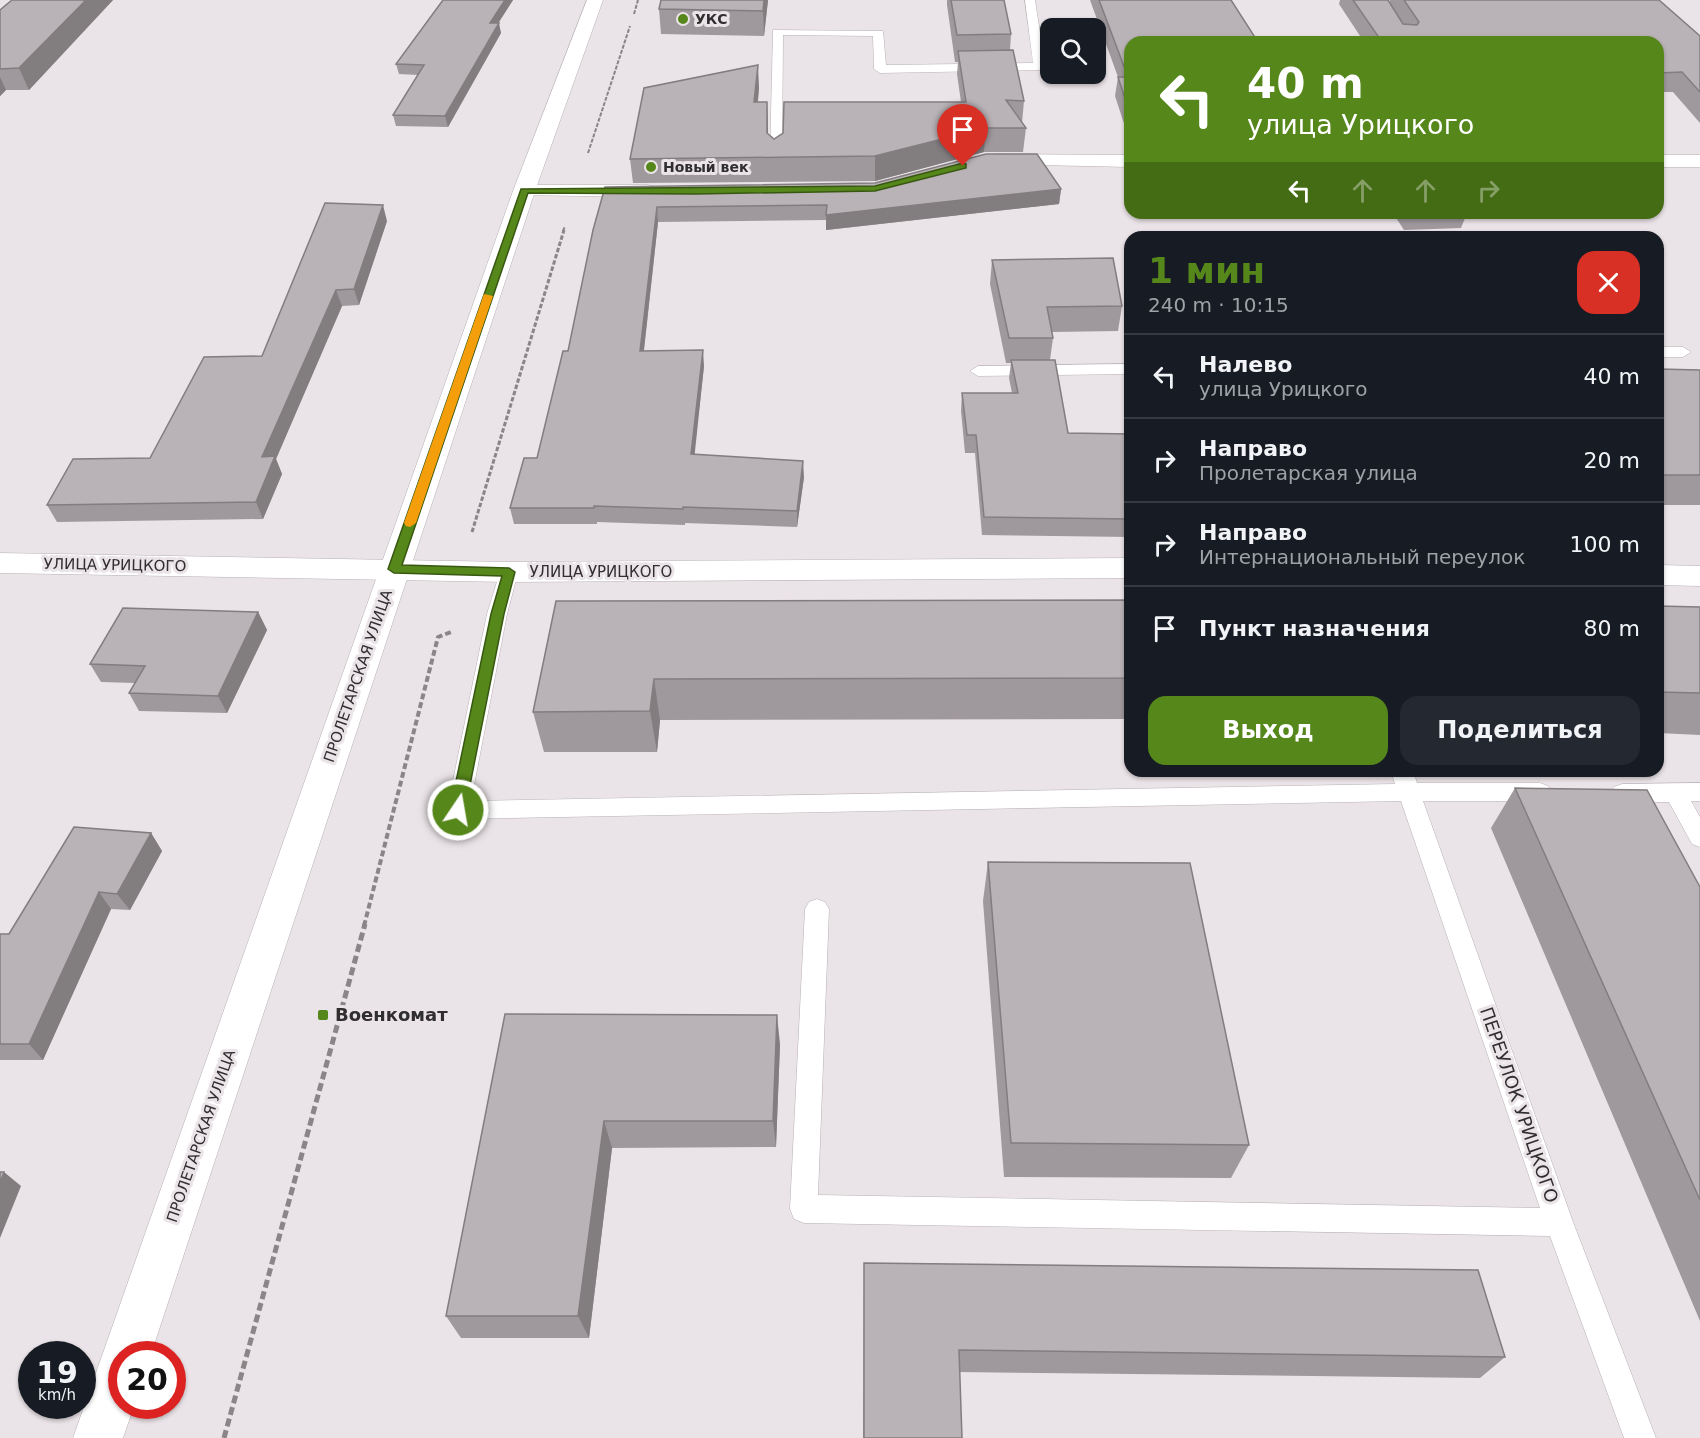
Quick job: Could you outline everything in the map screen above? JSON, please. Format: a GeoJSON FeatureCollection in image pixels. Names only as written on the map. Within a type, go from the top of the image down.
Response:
{"type":"FeatureCollection","features":[{"type":"Feature","properties":{"kind":"main road","name":"ПРОЛЕТАРСКАЯ УЛИЦА"},"geometry":{"type":"LineString","coordinates":[[131,1341],[524,191],[596,0]]}},
{"type":"Feature","properties":{"kind":"main road"},"geometry":{"type":"LineString","coordinates":[[974,163],[985,160],[1124,161]]}},
{"type":"Feature","properties":{"kind":"main road"},"geometry":{"type":"LineString","coordinates":[[1664,160],[1700,161]]}},
{"type":"Feature","properties":{"kind":"main road"},"geometry":{"type":"LineString","coordinates":[[524,191],[671,192]]}},
{"type":"Feature","properties":{"kind":"main road","name":"УЛИЦА УРИЦКОГО"},"geometry":{"type":"LineString","coordinates":[[0,563],[509,572],[1124,568]]}},
{"type":"Feature","properties":{"kind":"main road"},"geometry":{"type":"LineString","coordinates":[[1664,575],[1700,576]]}},
{"type":"Feature","properties":{"kind":"main road"},"geometry":{"type":"LineString","coordinates":[[98,1438],[108,1410]]}},
{"type":"Feature","properties":{"kind":"lane"},"geometry":{"type":"LineString","coordinates":[[776,157],[777,32],[879,33],[880,69],[1039,66],[1030,0]]}},
{"type":"Feature","properties":{"kind":"lane"},"geometry":{"type":"LineString","coordinates":[[1664,352],[1683,352]]}},
{"type":"Feature","properties":{"kind":"lane"},"geometry":{"type":"LineString","coordinates":[[978,371],[1124,369]]}},
{"type":"Feature","properties":{"kind":"lane"},"geometry":{"type":"LineString","coordinates":[[509,572],[498,614],[458,810],[1406,781],[1560,792]]}},
{"type":"Feature","properties":{"kind":"lane","name":"ПЕРЕУЛОК УРИЦКОГО"},"geometry":{"type":"LineString","coordinates":[[1406,781],[1559,1222],[1640,1438]]}},
{"type":"Feature","properties":{"kind":"lane"},"geometry":{"type":"LineString","coordinates":[[1606,792],[1700,792]]}},
{"type":"Feature","properties":{"kind":"lane"},"geometry":{"type":"LineString","coordinates":[[1676,793],[1700,838]]}},
{"type":"Feature","properties":{"kind":"lane"},"geometry":{"type":"LineString","coordinates":[[817,909],[804,1209],[1559,1222]]}},
{"type":"Feature","properties":{"kind":"path"},"geometry":{"type":"LineString","coordinates":[[469,541],[576,191],[638,0]]}},
{"type":"Feature","properties":{"kind":"building"},"geometry":{"type":"Polygon","coordinates":[[[12,0],[86,0],[19,68],[0,69],[0,10],[12,0]]]}},
{"type":"Feature","properties":{"kind":"building"},"geometry":{"type":"Polygon","coordinates":[[[443,0],[505,0],[490,23],[499,23],[445,116],[393,115],[424,65],[396,64],[443,0]]]}},
{"type":"Feature","properties":{"kind":"building"},"geometry":{"type":"Polygon","coordinates":[[[661,0],[764,0],[763,11],[659,9],[661,0]]]}},
{"type":"Feature","properties":{"kind":"building"},"geometry":{"type":"Polygon","coordinates":[[[951,0],[1004,0],[1011,34],[957,35],[951,0]]]}},
{"type":"Feature","properties":{"kind":"building"},"geometry":{"type":"Polygon","coordinates":[[[1099,0],[1231,0],[1254,36],[1124,36],[1124,66],[1099,0]]]}},
{"type":"Feature","properties":{"kind":"building"},"geometry":{"type":"Polygon","coordinates":[[[1353,0],[1388,0],[1403,24],[1417,25],[1419,22],[1404,0],[1659,0],[1700,36],[1700,92],[1682,72],[1664,73],[1664,36],[1378,36],[1353,0]]]}},
{"type":"Feature","properties":{"kind":"building"},"geometry":{"type":"Polygon","coordinates":[[[1013,50],[1024,101],[1006,100],[1026,128],[986,128],[875,156],[630,159],[644,88],[758,65],[754,102],[767,102],[767,133],[774,139],[783,133],[784,102],[966,102],[958,51],[1013,50]]]}},
{"type":"Feature","properties":{"kind":"building"},"geometry":{"type":"Polygon","coordinates":[[[1118,77],[1124,77],[1124,96],[1118,77]]]}},
{"type":"Feature","properties":{"kind":"building"},"geometry":{"type":"Polygon","coordinates":[[[986,154],[1037,154],[1061,189],[826,215],[827,205],[657,207],[640,351],[703,350],[691,454],[803,461],[797,511],[594,506],[594,508],[510,508],[524,458],[537,458],[563,351],[568,351],[593,230],[605,187],[875,183],[986,154]]]}},
{"type":"Feature","properties":{"kind":"building"},"geometry":{"type":"Polygon","coordinates":[[[325,203],[383,205],[354,289],[336,290],[262,457],[275,456],[256,502],[47,505],[73,459],[150,458],[204,357],[262,356],[325,203]]]}},
{"type":"Feature","properties":{"kind":"building"},"geometry":{"type":"Polygon","coordinates":[[[1113,258],[1122,306],[1047,307],[1053,338],[1009,338],[992,260],[1113,258]]]}},
{"type":"Feature","properties":{"kind":"building"},"geometry":{"type":"Polygon","coordinates":[[[1011,360],[1055,360],[1068,433],[1124,434],[1124,519],[984,517],[976,435],[967,435],[962,393],[1018,393],[1011,360]]]}},
{"type":"Feature","properties":{"kind":"building"},"geometry":{"type":"Polygon","coordinates":[[[1664,369],[1700,370],[1700,475],[1664,475],[1664,369]]]}},
{"type":"Feature","properties":{"kind":"building"},"geometry":{"type":"Polygon","coordinates":[[[1124,600],[1124,678],[654,679],[650,711],[533,712],[556,601],[1124,600]]]}},
{"type":"Feature","properties":{"kind":"building"},"geometry":{"type":"Polygon","coordinates":[[[1664,606],[1700,607],[1700,693],[1664,692],[1664,606]]]}},
{"type":"Feature","properties":{"kind":"building"},"geometry":{"type":"Polygon","coordinates":[[[123,608],[258,612],[218,696],[129,693],[145,666],[90,664],[123,608]]]}},
{"type":"Feature","properties":{"kind":"building"},"geometry":{"type":"Polygon","coordinates":[[[1515,788],[1647,790],[1700,887],[1700,1200],[1515,788]]]}},
{"type":"Feature","properties":{"kind":"building"},"geometry":{"type":"Polygon","coordinates":[[[74,827],[151,833],[117,894],[99,892],[29,1044],[0,1044],[0,934],[9,934],[74,827]]]}},
{"type":"Feature","properties":{"kind":"building"},"geometry":{"type":"Polygon","coordinates":[[[988,862],[1190,863],[1249,1145],[1011,1143],[988,862]]]}},
{"type":"Feature","properties":{"kind":"building"},"geometry":{"type":"Polygon","coordinates":[[[505,1014],[777,1015],[773,1121],[604,1121],[578,1316],[446,1316],[505,1014]]]}},
{"type":"Feature","properties":{"kind":"building"},"geometry":{"type":"Polygon","coordinates":[[[864,1263],[1478,1270],[1505,1357],[959,1350],[962,1438],[864,1438],[864,1263]]]}},
{"type":"Feature","properties":{"kind":"slow traffic"},"geometry":{"type":"LineString","coordinates":[[410,523],[488,296]]}},
{"type":"Feature","properties":{"kind":"place","name":"УКС"},"geometry":{"type":"Point","coordinates":[683,19]}},
{"type":"Feature","properties":{"kind":"place","name":"Новый век"},"geometry":{"type":"Point","coordinates":[651,167]}},
{"type":"Feature","properties":{"kind":"place","name":"Военкомат"},"geometry":{"type":"Point","coordinates":[323,1015]}},
{"type":"Feature","properties":{"kind":"route"},"geometry":{"type":"LineString","coordinates":[[458,810],[498,614],[509,572],[394,569],[524,191],[695,192],[875,189],[963,166]]}}]}
